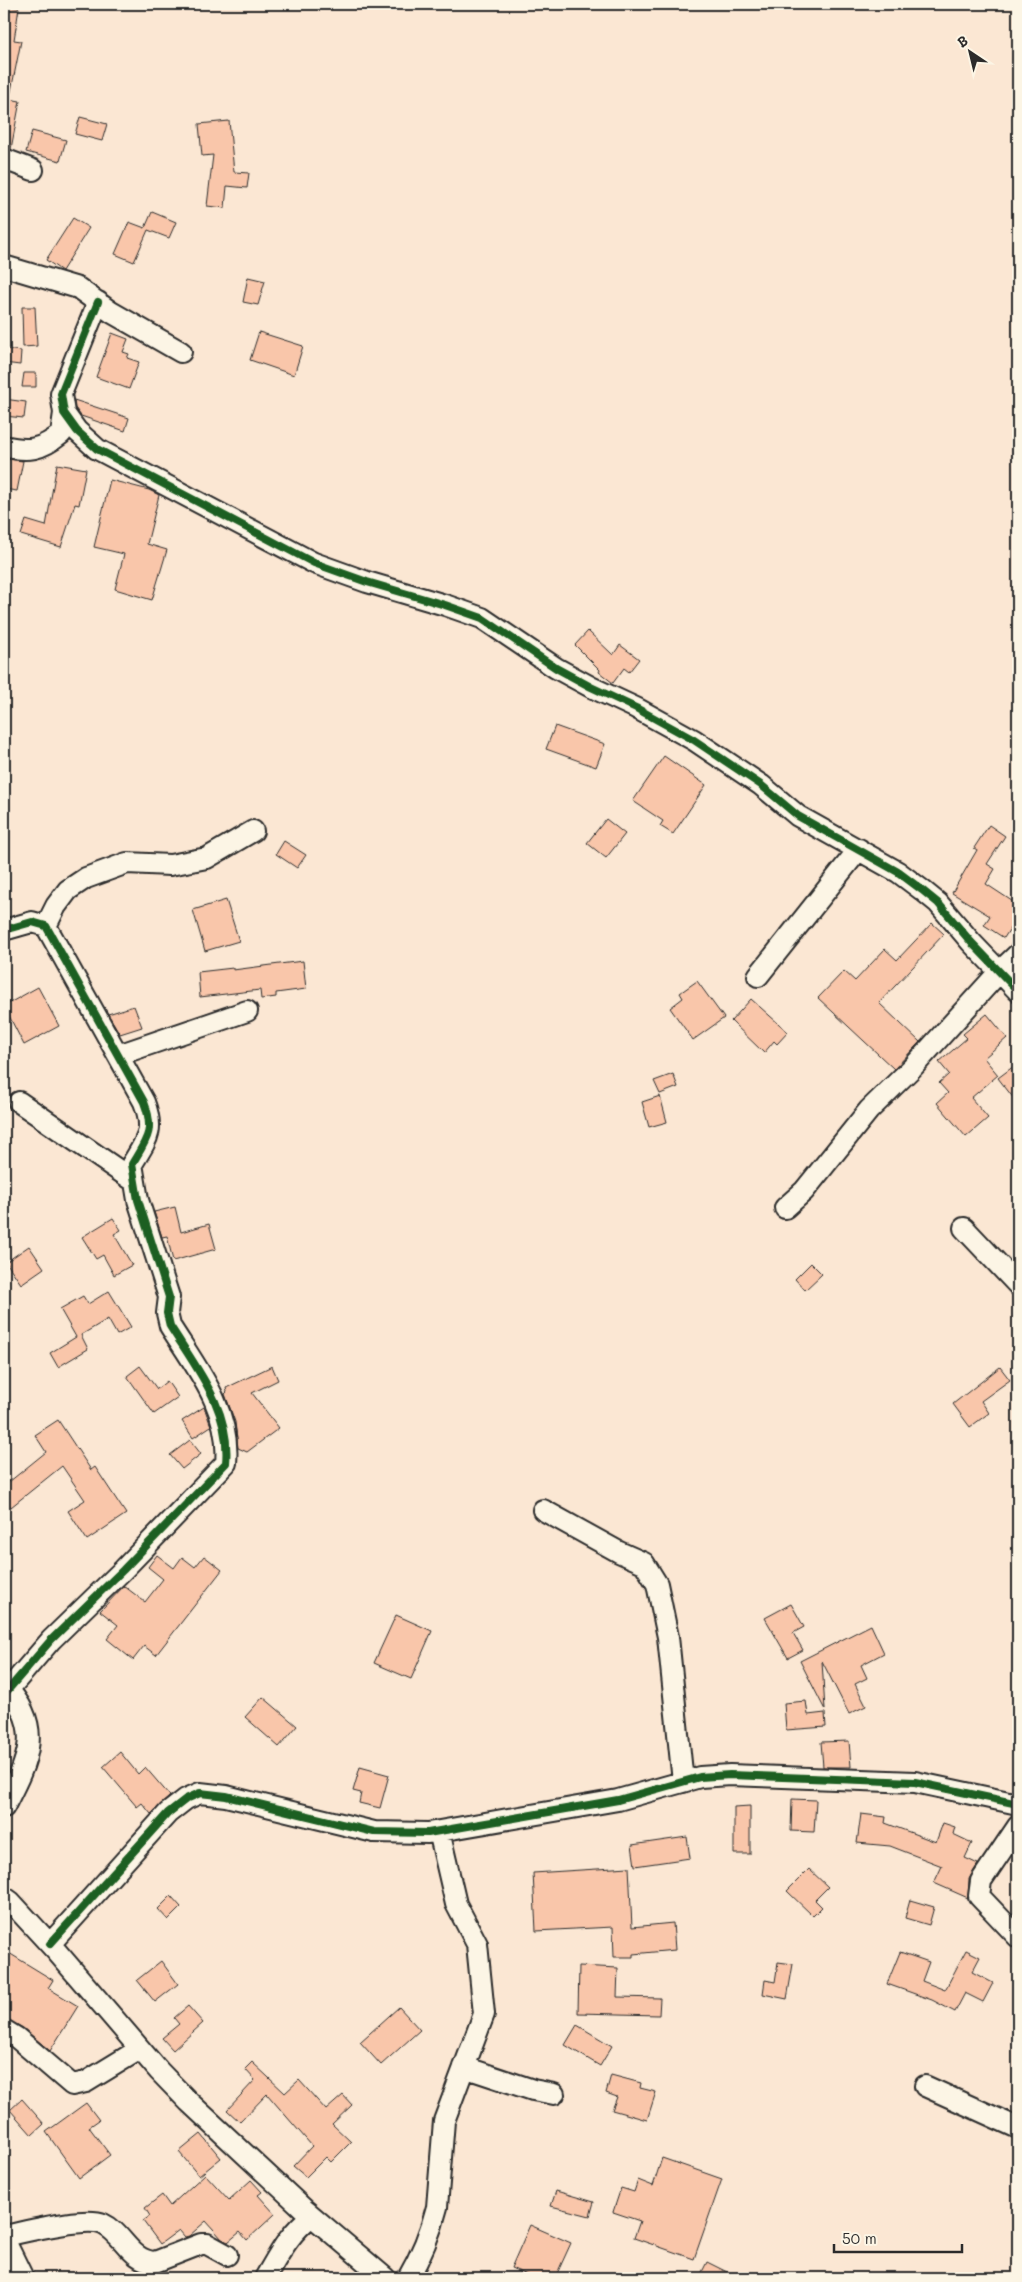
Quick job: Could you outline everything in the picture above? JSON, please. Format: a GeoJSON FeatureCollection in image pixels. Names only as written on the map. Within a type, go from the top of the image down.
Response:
{"type":"FeatureCollection","features":[{"type":"Feature","properties":{"kind":"street"},"geometry":{"type":"LineString","coordinates":[[4,159],[33,170]]}},
{"type":"Feature","properties":{"kind":"street"},"geometry":{"type":"LineString","coordinates":[[4,266],[78,288],[111,312],[181,352]]}},
{"type":"Feature","properties":{"kind":"street"},"geometry":{"type":"LineString","coordinates":[[4,446],[21,450],[45,446],[61,434],[64,414],[61,394],[98,302]]}},
{"type":"Feature","properties":{"kind":"street"},"geometry":{"type":"LineString","coordinates":[[64,414],[77,431],[96,449],[314,563],[367,582],[482,618],[556,668],[636,708],[694,740],[762,785],[798,816],[818,829],[898,872],[938,903],[971,942],[1018,991]]}},
{"type":"Feature","properties":{"kind":"street"},"geometry":{"type":"LineString","coordinates":[[46,926],[56,906],[68,890],[86,878],[127,863],[170,866],[207,858],[253,830]]}},
{"type":"Feature","properties":{"kind":"street"},"geometry":{"type":"LineString","coordinates":[[758,976],[859,850]]}},
{"type":"Feature","properties":{"kind":"street"},"geometry":{"type":"LineString","coordinates":[[4,930],[32,922],[46,926],[144,1102],[150,1119],[149,1135],[132,1164],[138,1200],[169,1297],[167,1313],[170,1326],[217,1403],[228,1447],[226,1463],[6,1688],[23,1714],[30,1730],[30,1747],[17,1782],[4,1807]]}},
{"type":"Feature","properties":{"kind":"street"},"geometry":{"type":"LineString","coordinates":[[785,1208],[804,1191],[869,1110],[912,1068],[1000,971],[1018,954]]}},
{"type":"Feature","properties":{"kind":"street"},"geometry":{"type":"LineString","coordinates":[[118,1055],[248,1011]]}},
{"type":"Feature","properties":{"kind":"street"},"geometry":{"type":"LineString","coordinates":[[19,1102],[134,1181]]}},
{"type":"Feature","properties":{"kind":"street"},"geometry":{"type":"LineString","coordinates":[[964,1228],[1018,1285]]}},
{"type":"Feature","properties":{"kind":"street"},"geometry":{"type":"LineString","coordinates":[[543,1510],[620,1552],[644,1562],[657,1584],[668,1637],[683,1782]]}},
{"type":"Feature","properties":{"kind":"street"},"geometry":{"type":"LineString","coordinates":[[50,1944],[168,1813],[186,1799],[200,1793],[226,1796],[374,1832],[439,1831],[618,1800],[700,1777],[730,1775],[915,1782],[1018,1804]]}},
{"type":"Feature","properties":{"kind":"street"},"geometry":{"type":"LineString","coordinates":[[1018,1826],[981,1881],[979,1896],[1018,1937]]}},
{"type":"Feature","properties":{"kind":"street"},"geometry":{"type":"LineString","coordinates":[[408,2278],[416,2264],[434,2220],[437,2207],[444,2121],[484,2014],[477,1944],[456,1904],[439,1831]]}},
{"type":"Feature","properties":{"kind":"street"},"geometry":{"type":"LineString","coordinates":[[4,1897],[50,1944],[140,2049],[189,2102],[312,2216],[385,2278]]}},
{"type":"Feature","properties":{"kind":"street"},"geometry":{"type":"LineString","coordinates":[[4,2030],[18,2038],[72,2084],[86,2082],[140,2049]]}},
{"type":"Feature","properties":{"kind":"street"},"geometry":{"type":"LineString","coordinates":[[464,2067],[533,2090],[554,2094]]}},
{"type":"Feature","properties":{"kind":"street"},"geometry":{"type":"LineString","coordinates":[[925,2086],[1018,2128]]}},
{"type":"Feature","properties":{"kind":"street"},"geometry":{"type":"LineString","coordinates":[[265,2278],[288,2238],[299,2225],[312,2216]]}},
{"type":"Feature","properties":{"kind":"street"},"geometry":{"type":"LineString","coordinates":[[23,2278],[4,2238],[69,2224],[94,2222],[105,2225],[138,2257],[147,2262],[154,2262],[201,2244],[207,2244],[227,2255]]}},
{"type":"Feature","properties":{"kind":"building"},"geometry":{"type":"Polygon","coordinates":[[[4,5],[19,8],[14,40],[21,41],[10,96],[4,95],[4,5]]]}},
{"type":"Feature","properties":{"kind":"building"},"geometry":{"type":"Polygon","coordinates":[[[4,98],[20,101],[11,149],[4,147],[4,98]]]}},
{"type":"Feature","properties":{"kind":"building"},"geometry":{"type":"Polygon","coordinates":[[[80,117],[107,124],[102,141],[75,134],[80,117]]]}},
{"type":"Feature","properties":{"kind":"building"},"geometry":{"type":"Polygon","coordinates":[[[229,121],[234,172],[249,173],[247,188],[227,186],[225,208],[207,206],[213,155],[202,156],[199,124],[229,121]]]}},
{"type":"Feature","properties":{"kind":"building"},"geometry":{"type":"Polygon","coordinates":[[[32,131],[66,140],[60,161],[26,152],[32,131]]]}},
{"type":"Feature","properties":{"kind":"building"},"geometry":{"type":"Polygon","coordinates":[[[152,212],[176,222],[169,238],[148,230],[134,262],[115,254],[129,222],[145,228],[152,212]]]}},
{"type":"Feature","properties":{"kind":"building"},"geometry":{"type":"Polygon","coordinates":[[[73,218],[89,228],[62,271],[46,260],[73,218]]]}},
{"type":"Feature","properties":{"kind":"building"},"geometry":{"type":"Polygon","coordinates":[[[248,277],[265,281],[258,305],[243,302],[248,277]]]}},
{"type":"Feature","properties":{"kind":"building"},"geometry":{"type":"Polygon","coordinates":[[[22,307],[35,307],[37,346],[23,347],[22,307]]]}},
{"type":"Feature","properties":{"kind":"building"},"geometry":{"type":"Polygon","coordinates":[[[259,332],[303,346],[294,375],[250,360],[259,332]]]}},
{"type":"Feature","properties":{"kind":"building"},"geometry":{"type":"Polygon","coordinates":[[[112,333],[128,339],[123,352],[129,354],[127,358],[139,362],[129,389],[96,377],[112,333]]]}},
{"type":"Feature","properties":{"kind":"building"},"geometry":{"type":"Polygon","coordinates":[[[5,349],[21,351],[20,365],[4,363],[5,349]]]}},
{"type":"Feature","properties":{"kind":"building"},"geometry":{"type":"Polygon","coordinates":[[[24,373],[36,373],[36,387],[22,387],[24,373]]]}},
{"type":"Feature","properties":{"kind":"building"},"geometry":{"type":"Polygon","coordinates":[[[4,399],[26,402],[24,418],[4,416],[4,399]]]}},
{"type":"Feature","properties":{"kind":"building"},"geometry":{"type":"Polygon","coordinates":[[[74,400],[129,418],[125,431],[81,416],[75,408],[74,400]]]}},
{"type":"Feature","properties":{"kind":"building"},"geometry":{"type":"Polygon","coordinates":[[[7,459],[23,461],[17,491],[4,489],[7,459]]]}},
{"type":"Feature","properties":{"kind":"building"},"geometry":{"type":"Polygon","coordinates":[[[57,464],[86,469],[79,505],[75,504],[61,547],[21,535],[26,520],[46,526],[57,464]]]}},
{"type":"Feature","properties":{"kind":"building"},"geometry":{"type":"Polygon","coordinates":[[[110,480],[149,490],[159,495],[147,544],[167,550],[152,600],[115,589],[124,554],[94,547],[110,480]]]}},
{"type":"Feature","properties":{"kind":"building"},"geometry":{"type":"Polygon","coordinates":[[[588,631],[613,655],[620,645],[639,659],[629,672],[624,668],[613,683],[599,672],[600,670],[575,645],[588,631]]]}},
{"type":"Feature","properties":{"kind":"building"},"geometry":{"type":"Polygon","coordinates":[[[555,726],[605,744],[596,767],[546,749],[555,726]]]}},
{"type":"Feature","properties":{"kind":"building"},"geometry":{"type":"Polygon","coordinates":[[[664,756],[706,785],[673,834],[660,826],[663,821],[633,801],[664,756]]]}},
{"type":"Feature","properties":{"kind":"building"},"geometry":{"type":"Polygon","coordinates":[[[606,819],[625,834],[606,858],[587,843],[606,819]]]}},
{"type":"Feature","properties":{"kind":"building"},"geometry":{"type":"Polygon","coordinates":[[[989,825],[1005,836],[987,864],[995,869],[986,884],[1018,905],[1018,916],[1004,938],[984,925],[990,916],[952,893],[977,850],[974,848],[989,825]]]}},
{"type":"Feature","properties":{"kind":"building"},"geometry":{"type":"Polygon","coordinates":[[[284,841],[306,855],[297,868],[276,854],[284,841]]]}},
{"type":"Feature","properties":{"kind":"building"},"geometry":{"type":"Polygon","coordinates":[[[226,900],[239,941],[205,951],[193,910],[226,900]]]}},
{"type":"Feature","properties":{"kind":"building"},"geometry":{"type":"Polygon","coordinates":[[[932,923],[944,934],[879,1003],[920,1042],[894,1069],[818,998],[844,971],[855,981],[885,949],[897,960],[932,923]]]}},
{"type":"Feature","properties":{"kind":"building"},"geometry":{"type":"Polygon","coordinates":[[[303,961],[306,989],[276,993],[276,997],[261,999],[260,990],[200,997],[198,972],[233,968],[233,970],[303,961]]]}},
{"type":"Feature","properties":{"kind":"building"},"geometry":{"type":"Polygon","coordinates":[[[697,981],[724,1018],[693,1040],[670,1008],[683,998],[680,993],[697,981]]]}},
{"type":"Feature","properties":{"kind":"building"},"geometry":{"type":"Polygon","coordinates":[[[38,987],[59,1026],[24,1045],[4,1006],[38,987]]]}},
{"type":"Feature","properties":{"kind":"building"},"geometry":{"type":"Polygon","coordinates":[[[751,999],[788,1032],[777,1044],[774,1041],[764,1053],[731,1021],[751,999]]]}},
{"type":"Feature","properties":{"kind":"building"},"geometry":{"type":"Polygon","coordinates":[[[134,1006],[142,1027],[120,1034],[108,1014],[134,1006]]]}},
{"type":"Feature","properties":{"kind":"building"},"geometry":{"type":"Polygon","coordinates":[[[987,1014],[1007,1038],[984,1058],[998,1075],[971,1098],[988,1118],[966,1137],[937,1103],[948,1093],[939,1083],[949,1074],[939,1062],[967,1038],[963,1034],[987,1014]]]}},
{"type":"Feature","properties":{"kind":"building"},"geometry":{"type":"Polygon","coordinates":[[[1018,1063],[1018,1104],[998,1078],[1018,1063]]]}},
{"type":"Feature","properties":{"kind":"building"},"geometry":{"type":"Polygon","coordinates":[[[673,1074],[678,1087],[660,1094],[654,1081],[673,1074]]]}},
{"type":"Feature","properties":{"kind":"building"},"geometry":{"type":"Polygon","coordinates":[[[660,1096],[667,1122],[649,1127],[642,1102],[660,1096]]]}},
{"type":"Feature","properties":{"kind":"building"},"geometry":{"type":"Polygon","coordinates":[[[175,1207],[181,1232],[209,1224],[216,1249],[173,1261],[167,1236],[162,1237],[154,1212],[175,1207]]]}},
{"type":"Feature","properties":{"kind":"building"},"geometry":{"type":"Polygon","coordinates":[[[113,1218],[121,1230],[114,1234],[132,1265],[114,1275],[103,1255],[96,1259],[82,1237],[113,1218]]]}},
{"type":"Feature","properties":{"kind":"building"},"geometry":{"type":"Polygon","coordinates":[[[29,1246],[44,1268],[21,1284],[6,1262],[29,1246]]]}},
{"type":"Feature","properties":{"kind":"building"},"geometry":{"type":"Polygon","coordinates":[[[811,1263],[822,1274],[805,1290],[795,1279],[811,1263]]]}},
{"type":"Feature","properties":{"kind":"building"},"geometry":{"type":"Polygon","coordinates":[[[109,1291],[131,1327],[117,1335],[108,1319],[81,1335],[88,1349],[58,1367],[50,1353],[76,1337],[60,1309],[83,1296],[88,1304],[109,1291]]]}},
{"type":"Feature","properties":{"kind":"building"},"geometry":{"type":"Polygon","coordinates":[[[140,1366],[157,1389],[167,1381],[178,1397],[154,1414],[127,1376],[140,1366]]]}},
{"type":"Feature","properties":{"kind":"building"},"geometry":{"type":"Polygon","coordinates":[[[272,1366],[278,1380],[252,1393],[279,1428],[247,1452],[238,1448],[235,1422],[225,1394],[227,1392],[226,1388],[272,1366]]]}},
{"type":"Feature","properties":{"kind":"building"},"geometry":{"type":"Polygon","coordinates":[[[1000,1367],[1010,1380],[981,1401],[989,1413],[970,1427],[953,1404],[1000,1367]]]}},
{"type":"Feature","properties":{"kind":"building"},"geometry":{"type":"Polygon","coordinates":[[[204,1407],[211,1426],[193,1438],[182,1421],[204,1407]]]}},
{"type":"Feature","properties":{"kind":"building"},"geometry":{"type":"Polygon","coordinates":[[[58,1420],[91,1470],[95,1467],[126,1514],[87,1540],[68,1511],[85,1500],[62,1466],[11,1507],[4,1498],[4,1486],[46,1452],[35,1435],[58,1420]]]}},
{"type":"Feature","properties":{"kind":"building"},"geometry":{"type":"Polygon","coordinates":[[[190,1440],[201,1454],[182,1469],[170,1455],[190,1440]]]}},
{"type":"Feature","properties":{"kind":"building"},"geometry":{"type":"Polygon","coordinates":[[[157,1555],[174,1568],[182,1557],[195,1567],[204,1556],[222,1570],[156,1655],[144,1646],[133,1660],[107,1639],[118,1625],[100,1611],[124,1586],[145,1602],[163,1579],[148,1567],[157,1555]]]}},
{"type":"Feature","properties":{"kind":"building"},"geometry":{"type":"Polygon","coordinates":[[[791,1604],[804,1627],[793,1633],[803,1650],[788,1658],[765,1618],[791,1604]]]}},
{"type":"Feature","properties":{"kind":"building"},"geometry":{"type":"Polygon","coordinates":[[[396,1615],[432,1631],[411,1679],[374,1663],[396,1615]]]}},
{"type":"Feature","properties":{"kind":"building"},"geometry":{"type":"Polygon","coordinates":[[[871,1625],[884,1653],[861,1665],[867,1678],[855,1684],[866,1706],[849,1714],[822,1661],[825,1710],[800,1661],[871,1625]]]}},
{"type":"Feature","properties":{"kind":"building"},"geometry":{"type":"Polygon","coordinates":[[[263,1697],[297,1726],[279,1747],[245,1717],[263,1697]]]}},
{"type":"Feature","properties":{"kind":"building"},"geometry":{"type":"Polygon","coordinates":[[[806,1701],[808,1715],[825,1713],[826,1727],[786,1730],[784,1703],[806,1701]]]}},
{"type":"Feature","properties":{"kind":"building"},"geometry":{"type":"Polygon","coordinates":[[[849,1741],[851,1767],[823,1767],[821,1742],[849,1741]]]}},
{"type":"Feature","properties":{"kind":"building"},"geometry":{"type":"Polygon","coordinates":[[[120,1752],[138,1774],[145,1767],[170,1796],[151,1814],[142,1803],[137,1807],[103,1767],[120,1752]]]}},
{"type":"Feature","properties":{"kind":"building"},"geometry":{"type":"Polygon","coordinates":[[[360,1767],[389,1775],[380,1808],[359,1803],[361,1793],[353,1791],[360,1767]]]}},
{"type":"Feature","properties":{"kind":"building"},"geometry":{"type":"Polygon","coordinates":[[[792,1799],[816,1800],[814,1832],[791,1831],[792,1799]]]}},
{"type":"Feature","properties":{"kind":"building"},"geometry":{"type":"Polygon","coordinates":[[[750,1806],[750,1854],[734,1854],[734,1807],[750,1806]]]}},
{"type":"Feature","properties":{"kind":"building"},"geometry":{"type":"Polygon","coordinates":[[[861,1814],[886,1817],[885,1823],[936,1842],[943,1823],[955,1827],[953,1834],[972,1843],[965,1858],[978,1864],[969,1879],[968,1898],[934,1883],[942,1866],[890,1846],[857,1843],[861,1814]]]}},
{"type":"Feature","properties":{"kind":"building"},"geometry":{"type":"Polygon","coordinates":[[[687,1837],[690,1858],[635,1866],[632,1845],[687,1837]]]}},
{"type":"Feature","properties":{"kind":"building"},"geometry":{"type":"Polygon","coordinates":[[[629,1867],[632,1927],[673,1923],[675,1950],[633,1954],[633,1957],[614,1957],[613,1927],[536,1931],[533,1873],[629,1867]]]}},
{"type":"Feature","properties":{"kind":"building"},"geometry":{"type":"Polygon","coordinates":[[[809,1869],[828,1887],[815,1900],[822,1907],[813,1916],[787,1891],[809,1869]]]}},
{"type":"Feature","properties":{"kind":"building"},"geometry":{"type":"Polygon","coordinates":[[[171,1896],[181,1907],[168,1920],[158,1909],[171,1896]]]}},
{"type":"Feature","properties":{"kind":"building"},"geometry":{"type":"Polygon","coordinates":[[[910,1900],[934,1907],[929,1925],[905,1918],[910,1900]]]}},
{"type":"Feature","properties":{"kind":"building"},"geometry":{"type":"Polygon","coordinates":[[[4,1950],[53,1980],[48,1988],[78,2006],[50,2051],[23,2028],[4,2018],[4,1950]]]}},
{"type":"Feature","properties":{"kind":"building"},"geometry":{"type":"Polygon","coordinates":[[[966,1950],[980,1957],[972,1972],[993,1983],[983,2002],[965,1993],[955,2012],[932,2000],[887,1984],[900,1952],[929,1962],[922,1981],[945,1990],[966,1950]]]}},
{"type":"Feature","properties":{"kind":"building"},"geometry":{"type":"Polygon","coordinates":[[[161,1961],[178,1984],[155,2002],[137,1980],[161,1961]]]}},
{"type":"Feature","properties":{"kind":"building"},"geometry":{"type":"Polygon","coordinates":[[[778,1962],[793,1964],[787,1999],[763,1994],[765,1980],[775,1982],[778,1962]]]}},
{"type":"Feature","properties":{"kind":"building"},"geometry":{"type":"Polygon","coordinates":[[[579,1966],[618,1968],[617,1997],[660,1998],[659,2015],[578,2013],[579,1966]]]}},
{"type":"Feature","properties":{"kind":"building"},"geometry":{"type":"Polygon","coordinates":[[[188,2006],[203,2023],[173,2050],[162,2038],[179,2024],[174,2018],[188,2006]]]}},
{"type":"Feature","properties":{"kind":"building"},"geometry":{"type":"Polygon","coordinates":[[[399,2007],[420,2030],[381,2065],[360,2042],[399,2007]]]}},
{"type":"Feature","properties":{"kind":"building"},"geometry":{"type":"Polygon","coordinates":[[[577,2025],[612,2046],[600,2066],[565,2045],[577,2025]]]}},
{"type":"Feature","properties":{"kind":"building"},"geometry":{"type":"Polygon","coordinates":[[[252,2062],[285,2093],[299,2080],[326,2110],[343,2095],[352,2105],[332,2124],[351,2142],[331,2162],[326,2157],[306,2177],[293,2166],[312,2146],[267,2094],[240,2122],[227,2110],[255,2080],[245,2069],[252,2062]]]}},
{"type":"Feature","properties":{"kind":"building"},"geometry":{"type":"Polygon","coordinates":[[[611,2075],[641,2083],[640,2088],[656,2092],[647,2120],[612,2110],[617,2097],[606,2093],[611,2075]]]}},
{"type":"Feature","properties":{"kind":"building"},"geometry":{"type":"Polygon","coordinates":[[[22,2099],[44,2124],[32,2135],[10,2110],[22,2099]]]}},
{"type":"Feature","properties":{"kind":"building"},"geometry":{"type":"Polygon","coordinates":[[[86,2103],[99,2120],[89,2127],[110,2155],[79,2178],[46,2132],[86,2103]]]}},
{"type":"Feature","properties":{"kind":"building"},"geometry":{"type":"Polygon","coordinates":[[[201,2134],[221,2158],[199,2176],[179,2152],[201,2134]]]}},
{"type":"Feature","properties":{"kind":"building"},"geometry":{"type":"Polygon","coordinates":[[[662,2158],[722,2179],[694,2259],[634,2238],[640,2221],[613,2212],[621,2188],[634,2192],[638,2180],[653,2186],[662,2158]]]}},
{"type":"Feature","properties":{"kind":"building"},"geometry":{"type":"Polygon","coordinates":[[[205,2174],[229,2200],[251,2180],[262,2192],[258,2195],[275,2214],[247,2240],[240,2232],[228,2242],[222,2239],[206,2221],[189,2236],[185,2237],[179,2230],[160,2244],[143,2221],[150,2216],[145,2208],[162,2195],[170,2206],[205,2174]]]}},
{"type":"Feature","properties":{"kind":"building"},"geometry":{"type":"Polygon","coordinates":[[[556,2191],[594,2202],[590,2216],[551,2206],[556,2191]]]}},
{"type":"Feature","properties":{"kind":"building"},"geometry":{"type":"Polygon","coordinates":[[[530,2225],[571,2243],[555,2278],[534,2278],[511,2268],[530,2225]]]}},
{"type":"Feature","properties":{"kind":"building"},"geometry":{"type":"Polygon","coordinates":[[[707,2262],[739,2278],[699,2278],[707,2262]]]}},
{"type":"Feature","properties":{"kind":"cycle path"},"geometry":{"type":"LineString","coordinates":[[98,302],[61,394],[64,413],[77,431],[97,449],[314,563],[367,582],[482,618],[556,668],[636,708],[694,740],[761,785],[798,816],[898,872],[922,890],[938,903],[971,942],[1018,991]]}},
{"type":"Feature","properties":{"kind":"cycle path"},"geometry":{"type":"LineString","coordinates":[[4,930],[32,922],[46,926],[144,1102],[149,1120],[148,1134],[132,1164],[138,1200],[169,1297],[167,1313],[170,1326],[210,1391],[218,1408],[226,1444],[226,1463],[123,1570],[51,1640],[8,1690]]}},
{"type":"Feature","properties":{"kind":"cycle path"},"geometry":{"type":"LineString","coordinates":[[50,1944],[168,1813],[186,1799],[200,1793],[226,1796],[374,1832],[428,1833],[618,1800],[700,1777],[730,1775],[915,1782],[1018,1804]]}}]}
